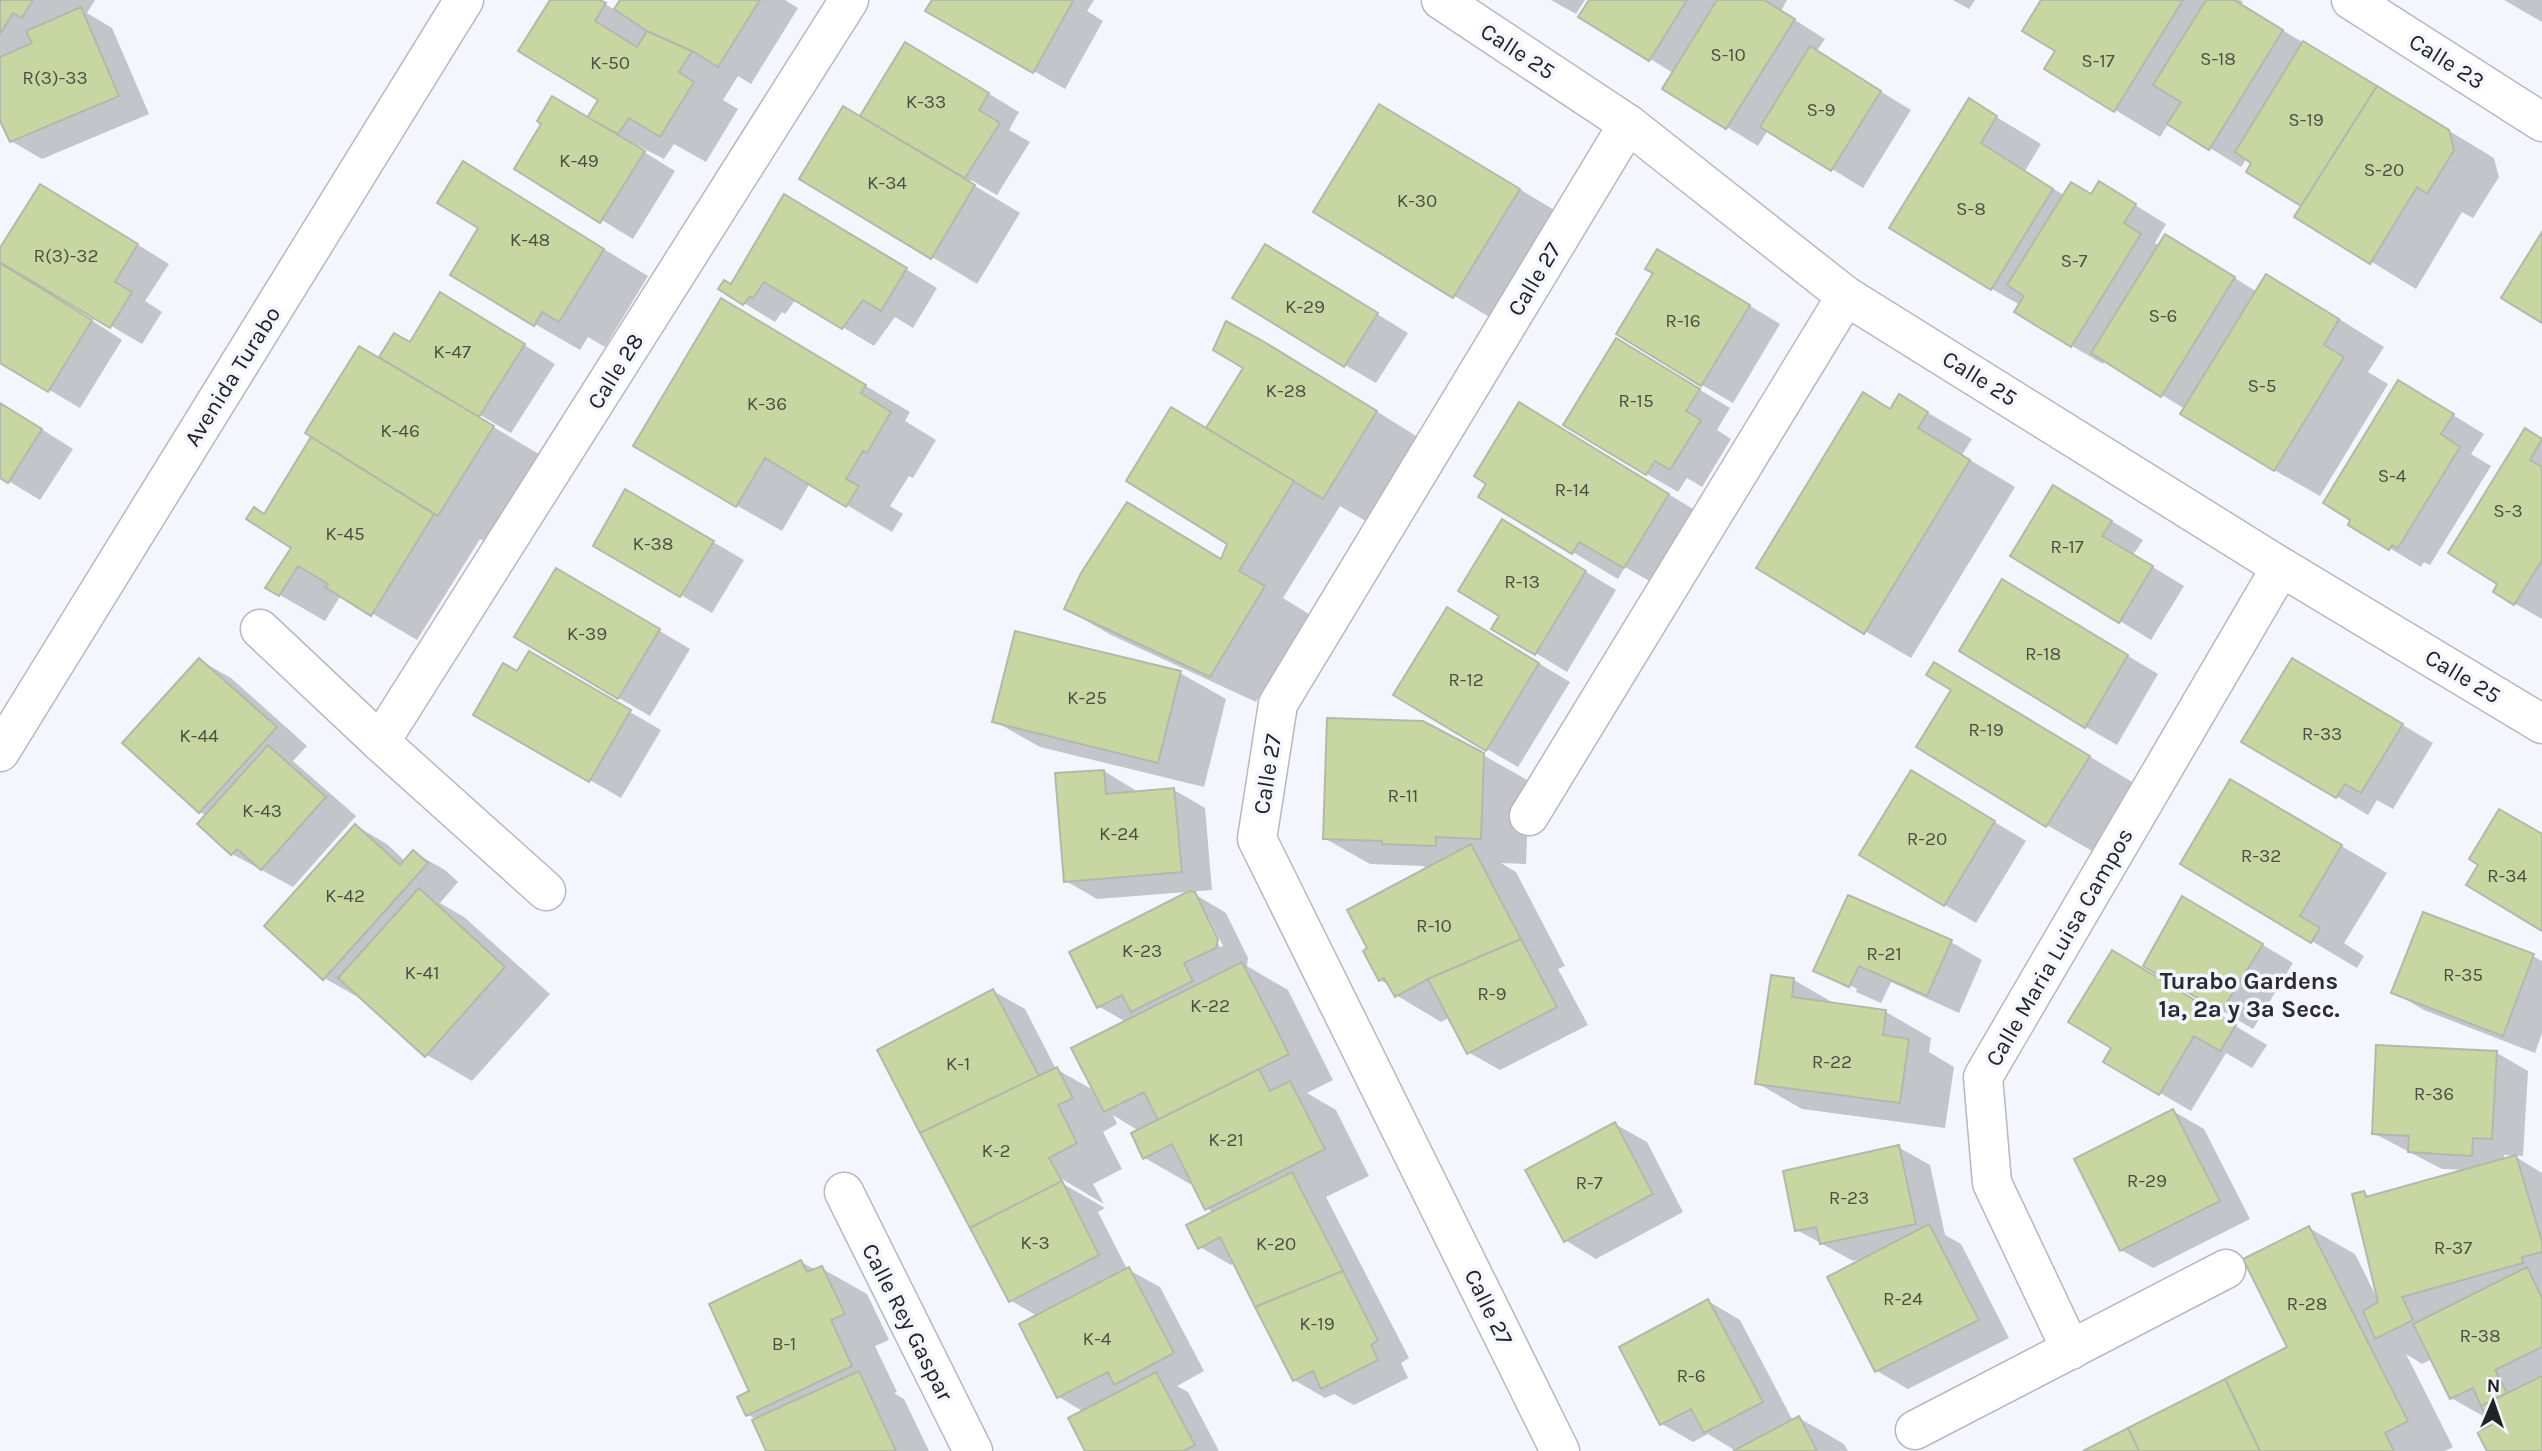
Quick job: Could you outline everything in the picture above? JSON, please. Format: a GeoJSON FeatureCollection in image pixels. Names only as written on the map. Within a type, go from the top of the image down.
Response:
{"type":"FeatureCollection","features":[{"type":"Feature","properties":{"kind":"street","name":"Avenida Turabo"},"geometry":{"type":"LineString","coordinates":[[0,752],[464,0]]}},
{"type":"Feature","properties":{"kind":"street","name":"Calle 28"},"geometry":{"type":"LineString","coordinates":[[380,742],[849,0]]}},
{"type":"Feature","properties":{"kind":"street","name":"Calle 25"},"geometry":{"type":"LineString","coordinates":[[1441,0],[1628,124],[1846,296],[2281,567],[2542,724]]}},
{"type":"Feature","properties":{"kind":"street","name":"Calle 23"},"geometry":{"type":"LineString","coordinates":[[2351,0],[2542,122]]}},
{"type":"Feature","properties":{"kind":"street","name":"Calle 27"},"geometry":{"type":"LineString","coordinates":[[1560,1451],[1257,839],[1278,704],[1628,124]]}},
{"type":"Feature","properties":{"kind":"street"},"geometry":{"type":"LineString","coordinates":[[1529,816],[1846,296]]}},
{"type":"Feature","properties":{"kind":"street","name":"Calle Maria Luisa Campos"},"geometry":{"type":"LineString","coordinates":[[2071,1350],[1992,1183],[1983,1077],[2281,567]]}},
{"type":"Feature","properties":{"kind":"street"},"geometry":{"type":"LineString","coordinates":[[260,629],[380,742],[546,891]]}},
{"type":"Feature","properties":{"kind":"street","name":"Calle Rey Gaspar"},"geometry":{"type":"LineString","coordinates":[[844,1192],[973,1451]]}},
{"type":"Feature","properties":{"kind":"street"},"geometry":{"type":"LineString","coordinates":[[1915,1430],[2226,1269]]}},
{"type":"Feature","properties":{"kind":"building"},"geometry":{"type":"Polygon","coordinates":[[[0,0],[33,0],[22,18],[13,13],[0,34],[0,0]]]}},
{"type":"Feature","properties":{"kind":"building"},"geometry":{"type":"Polygon","coordinates":[[[550,0],[600,0],[606,3],[595,21],[637,47],[647,31],[692,51],[679,72],[694,82],[660,137],[629,118],[618,134],[587,118],[598,100],[518,51],[550,0]]]}},
{"type":"Feature","properties":{"kind":"building"},"geometry":{"type":"Polygon","coordinates":[[[620,0],[760,0],[718,67],[692,51],[647,31],[614,9],[620,0]]]}},
{"type":"Feature","properties":{"kind":"building"},"geometry":{"type":"Polygon","coordinates":[[[932,0],[1073,1],[1033,73],[925,11],[932,0]]]}},
{"type":"Feature","properties":{"kind":"building"},"geometry":{"type":"Polygon","coordinates":[[[1589,0],[1687,0],[1649,61],[1578,17],[1589,0]]]}},
{"type":"Feature","properties":{"kind":"building"},"geometry":{"type":"Polygon","coordinates":[[[1717,0],[1764,0],[1795,19],[1726,129],[1662,89],[1717,0]]]}},
{"type":"Feature","properties":{"kind":"building"},"geometry":{"type":"Polygon","coordinates":[[[2041,0],[2183,0],[2114,112],[2044,69],[2055,51],[2022,31],[2041,0]]]}},
{"type":"Feature","properties":{"kind":"building"},"geometry":{"type":"Polygon","coordinates":[[[2206,0],[2234,0],[2283,30],[2209,150],[2167,124],[2181,102],[2153,85],[2206,0]]]}},
{"type":"Feature","properties":{"kind":"building"},"geometry":{"type":"Polygon","coordinates":[[[81,7],[119,96],[10,142],[0,121],[0,57],[32,43],[26,31],[81,7]]]}},
{"type":"Feature","properties":{"kind":"building"},"geometry":{"type":"Polygon","coordinates":[[[2303,41],[2377,86],[2301,206],[2246,172],[2251,163],[2235,152],[2303,41]]]}},
{"type":"Feature","properties":{"kind":"building"},"geometry":{"type":"Polygon","coordinates":[[[905,42],[989,93],[979,110],[1000,123],[965,178],[860,116],[905,42]]]}},
{"type":"Feature","properties":{"kind":"building"},"geometry":{"type":"Polygon","coordinates":[[[1810,46],[1881,91],[1831,171],[1760,127],[1810,46]]]}},
{"type":"Feature","properties":{"kind":"building"},"geometry":{"type":"Polygon","coordinates":[[[2377,86],[2449,130],[2454,150],[2427,194],[2417,187],[2370,264],[2294,217],[2377,86]]]}},
{"type":"Feature","properties":{"kind":"building"},"geometry":{"type":"Polygon","coordinates":[[[552,96],[645,151],[600,223],[514,169],[541,124],[537,121],[552,96]]]}},
{"type":"Feature","properties":{"kind":"building"},"geometry":{"type":"Polygon","coordinates":[[[1969,98],[1997,116],[1981,143],[2053,189],[1991,290],[1889,228],[1969,98]]]}},
{"type":"Feature","properties":{"kind":"building"},"geometry":{"type":"Polygon","coordinates":[[[1379,104],[1520,189],[1453,298],[1313,212],[1379,104]]]}},
{"type":"Feature","properties":{"kind":"building"},"geometry":{"type":"Polygon","coordinates":[[[843,106],[975,185],[931,259],[799,179],[843,106]]]}},
{"type":"Feature","properties":{"kind":"building"},"geometry":{"type":"Polygon","coordinates":[[[463,161],[604,249],[559,322],[542,312],[534,326],[450,275],[478,228],[437,203],[463,161]]]}},
{"type":"Feature","properties":{"kind":"building"},"geometry":{"type":"Polygon","coordinates":[[[2099,181],[2136,204],[2124,223],[2141,234],[2071,347],[2014,312],[2024,296],[2007,285],[2071,182],[2091,194],[2099,181]]]}},
{"type":"Feature","properties":{"kind":"building"},"geometry":{"type":"Polygon","coordinates":[[[40,184],[138,244],[115,282],[132,292],[110,328],[0,262],[0,248],[40,184]]]}},
{"type":"Feature","properties":{"kind":"building"},"geometry":{"type":"Polygon","coordinates":[[[784,194],[907,268],[881,311],[863,300],[842,329],[764,282],[753,298],[750,296],[743,305],[718,289],[724,280],[731,284],[784,194]]]}},
{"type":"Feature","properties":{"kind":"building"},"geometry":{"type":"Polygon","coordinates":[[[2542,232],[2542,323],[2501,298],[2542,232]]]}},
{"type":"Feature","properties":{"kind":"building"},"geometry":{"type":"Polygon","coordinates":[[[2165,234],[2235,277],[2161,397],[2091,353],[2165,234]]]}},
{"type":"Feature","properties":{"kind":"building"},"geometry":{"type":"Polygon","coordinates":[[[1265,244],[1378,313],[1344,367],[1232,298],[1265,244]]]}},
{"type":"Feature","properties":{"kind":"building"},"geometry":{"type":"Polygon","coordinates":[[[1657,249],[1750,305],[1701,386],[1616,334],[1653,273],[1645,269],[1657,249]]]}},
{"type":"Feature","properties":{"kind":"building"},"geometry":{"type":"Polygon","coordinates":[[[0,263],[92,320],[48,392],[0,363],[0,263]]]}},
{"type":"Feature","properties":{"kind":"building"},"geometry":{"type":"Polygon","coordinates":[[[2266,274],[2339,319],[2324,345],[2344,357],[2274,471],[2180,414],[2266,274]]]}},
{"type":"Feature","properties":{"kind":"building"},"geometry":{"type":"Polygon","coordinates":[[[440,292],[525,344],[479,417],[379,357],[394,333],[410,342],[440,292]]]}},
{"type":"Feature","properties":{"kind":"building"},"geometry":{"type":"Polygon","coordinates":[[[721,298],[866,385],[861,393],[891,412],[867,453],[863,451],[846,479],[859,486],[846,507],[765,458],[736,507],[633,446],[721,298]]]}},
{"type":"Feature","properties":{"kind":"building"},"geometry":{"type":"Polygon","coordinates":[[[1226,321],[1377,411],[1323,499],[1206,428],[1243,368],[1213,350],[1226,321]]]}},
{"type":"Feature","properties":{"kind":"building"},"geometry":{"type":"Polygon","coordinates":[[[1616,338],[1700,389],[1686,411],[1701,420],[1670,470],[1655,461],[1646,475],[1563,425],[1616,338]]]}},
{"type":"Feature","properties":{"kind":"building"},"geometry":{"type":"Polygon","coordinates":[[[359,346],[494,426],[438,516],[305,433],[359,346]]]}},
{"type":"Feature","properties":{"kind":"building"},"geometry":{"type":"Polygon","coordinates":[[[2398,380],[2454,414],[2441,434],[2460,447],[2398,548],[2392,545],[2389,550],[2348,525],[2350,520],[2323,503],[2398,380]]]}},
{"type":"Feature","properties":{"kind":"building"},"geometry":{"type":"Polygon","coordinates":[[[1863,392],[1890,409],[1899,394],[1928,412],[1918,428],[1970,460],[1864,634],[1756,568],[1863,392]]]}},
{"type":"Feature","properties":{"kind":"building"},"geometry":{"type":"Polygon","coordinates":[[[1519,402],[1669,494],[1624,568],[1579,542],[1572,554],[1478,497],[1486,484],[1474,476],[1519,402]]]}},
{"type":"Feature","properties":{"kind":"building"},"geometry":{"type":"Polygon","coordinates":[[[0,403],[42,429],[8,483],[0,478],[0,403]]]}},
{"type":"Feature","properties":{"kind":"building"},"geometry":{"type":"Polygon","coordinates":[[[1171,407],[1294,481],[1239,571],[1265,586],[1210,677],[1064,609],[1081,573],[1127,502],[1221,559],[1227,544],[1126,481],[1171,407]]]}},
{"type":"Feature","properties":{"kind":"building"},"geometry":{"type":"Polygon","coordinates":[[[2525,428],[2542,439],[2530,460],[2542,467],[2542,560],[2514,605],[2493,592],[2497,584],[2448,553],[2525,428]]]}},
{"type":"Feature","properties":{"kind":"building"},"geometry":{"type":"Polygon","coordinates":[[[311,437],[434,514],[371,616],[325,587],[328,584],[298,566],[279,596],[265,588],[291,548],[246,519],[254,507],[264,514],[311,437]]]}},
{"type":"Feature","properties":{"kind":"building"},"geometry":{"type":"Polygon","coordinates":[[[2053,485],[2112,521],[2102,536],[2153,566],[2119,623],[2010,556],[2053,485]]]}},
{"type":"Feature","properties":{"kind":"building"},"geometry":{"type":"Polygon","coordinates":[[[625,489],[714,541],[680,597],[593,546],[625,489]]]}},
{"type":"Feature","properties":{"kind":"building"},"geometry":{"type":"Polygon","coordinates":[[[1502,519],[1586,571],[1535,655],[1491,629],[1499,616],[1458,591],[1502,519]]]}},
{"type":"Feature","properties":{"kind":"building"},"geometry":{"type":"Polygon","coordinates":[[[556,568],[660,629],[618,699],[514,637],[556,568]]]}},
{"type":"Feature","properties":{"kind":"building"},"geometry":{"type":"Polygon","coordinates":[[[2002,579],[2128,655],[2085,728],[1959,651],[2002,579]]]}},
{"type":"Feature","properties":{"kind":"building"},"geometry":{"type":"Polygon","coordinates":[[[1447,607],[1539,663],[1486,751],[1393,695],[1447,607]]]}},
{"type":"Feature","properties":{"kind":"building"},"geometry":{"type":"Polygon","coordinates":[[[1015,631],[1181,671],[1158,763],[992,722],[1015,631]]]}},
{"type":"Feature","properties":{"kind":"building"},"geometry":{"type":"Polygon","coordinates":[[[529,651],[631,710],[589,782],[473,715],[503,663],[517,671],[529,651]]]}},
{"type":"Feature","properties":{"kind":"building"},"geometry":{"type":"Polygon","coordinates":[[[199,658],[277,727],[199,813],[122,743],[199,658]]]}},
{"type":"Feature","properties":{"kind":"building"},"geometry":{"type":"Polygon","coordinates":[[[2292,658],[2403,724],[2361,793],[2345,784],[2336,798],[2241,742],[2292,658]]]}},
{"type":"Feature","properties":{"kind":"building"},"geometry":{"type":"Polygon","coordinates":[[[1934,662],[2090,756],[2046,827],[1916,747],[1951,690],[1926,675],[1934,662]]]}},
{"type":"Feature","properties":{"kind":"building"},"geometry":{"type":"Polygon","coordinates":[[[1327,718],[1423,721],[1484,753],[1481,839],[1436,837],[1436,846],[1323,839],[1327,718]]]}},
{"type":"Feature","properties":{"kind":"building"},"geometry":{"type":"Polygon","coordinates":[[[268,745],[326,797],[261,870],[237,849],[231,855],[197,824],[268,745]]]}},
{"type":"Feature","properties":{"kind":"building"},"geometry":{"type":"Polygon","coordinates":[[[1104,770],[1106,794],[1174,788],[1182,872],[1064,882],[1055,773],[1104,770]]]}},
{"type":"Feature","properties":{"kind":"building"},"geometry":{"type":"Polygon","coordinates":[[[1911,770],[1995,821],[1944,906],[1859,855],[1911,770]]]}},
{"type":"Feature","properties":{"kind":"building"},"geometry":{"type":"Polygon","coordinates":[[[2230,779],[2342,845],[2300,916],[2320,928],[2311,943],[2180,864],[2230,779]]]}},
{"type":"Feature","properties":{"kind":"building"},"geometry":{"type":"Polygon","coordinates":[[[2499,809],[2542,834],[2542,931],[2466,885],[2478,865],[2469,859],[2499,809]]]}},
{"type":"Feature","properties":{"kind":"building"},"geometry":{"type":"Polygon","coordinates":[[[355,824],[400,865],[413,850],[428,863],[323,980],[264,926],[355,824]]]}},
{"type":"Feature","properties":{"kind":"building"},"geometry":{"type":"Polygon","coordinates":[[[1471,844],[1521,939],[1428,979],[1395,997],[1384,978],[1379,981],[1363,951],[1367,948],[1347,910],[1471,844]]]}},
{"type":"Feature","properties":{"kind":"building"},"geometry":{"type":"Polygon","coordinates":[[[419,888],[505,967],[425,1057],[338,978],[419,888]]]}},
{"type":"Feature","properties":{"kind":"building"},"geometry":{"type":"Polygon","coordinates":[[[1189,891],[1195,892],[1218,939],[1216,948],[1184,963],[1193,981],[1131,1012],[1122,995],[1097,1008],[1069,952],[1189,891]]]}},
{"type":"Feature","properties":{"kind":"building"},"geometry":{"type":"Polygon","coordinates":[[[1848,895],[1952,940],[1927,996],[1859,966],[1849,987],[1813,971],[1848,895]]]}},
{"type":"Feature","properties":{"kind":"building"},"geometry":{"type":"Polygon","coordinates":[[[2182,896],[2263,944],[2221,1012],[2143,966],[2182,896]]]}},
{"type":"Feature","properties":{"kind":"building"},"geometry":{"type":"Polygon","coordinates":[[[2423,912],[2534,954],[2503,1036],[2391,993],[2423,912]]]}},
{"type":"Feature","properties":{"kind":"building"},"geometry":{"type":"Polygon","coordinates":[[[1521,939],[1557,1007],[1467,1054],[1428,979],[1521,939]]]}},
{"type":"Feature","properties":{"kind":"building"},"geometry":{"type":"Polygon","coordinates":[[[2112,950],[2236,1025],[2220,1051],[2194,1036],[2159,1095],[2103,1062],[2111,1048],[2068,1022],[2112,950]]]}},
{"type":"Feature","properties":{"kind":"building"},"geometry":{"type":"Polygon","coordinates":[[[1242,962],[1289,1054],[1158,1120],[1144,1092],[1104,1112],[1071,1048],[1242,962]]]}},
{"type":"Feature","properties":{"kind":"building"},"geometry":{"type":"Polygon","coordinates":[[[1771,975],[1794,978],[1792,997],[1886,1010],[1883,1035],[1909,1039],[1900,1103],[1755,1084],[1771,975]]]}},
{"type":"Feature","properties":{"kind":"building"},"geometry":{"type":"Polygon","coordinates":[[[993,989],[1039,1076],[920,1133],[877,1050],[993,989]]]}},
{"type":"Feature","properties":{"kind":"building"},"geometry":{"type":"Polygon","coordinates":[[[2376,1045],[2497,1051],[2492,1139],[2473,1138],[2472,1156],[2408,1152],[2409,1136],[2372,1134],[2376,1045]]]}},
{"type":"Feature","properties":{"kind":"building"},"geometry":{"type":"Polygon","coordinates":[[[1057,1067],[1073,1098],[1058,1105],[1077,1143],[1049,1158],[1062,1181],[970,1228],[920,1133],[1057,1067]]]}},
{"type":"Feature","properties":{"kind":"building"},"geometry":{"type":"Polygon","coordinates":[[[1259,1069],[1270,1091],[1290,1081],[1325,1149],[1205,1210],[1172,1144],[1143,1159],[1131,1133],[1259,1069]]]}},
{"type":"Feature","properties":{"kind":"building"},"geometry":{"type":"Polygon","coordinates":[[[2173,1109],[2220,1201],[2120,1251],[2074,1159],[2173,1109]]]}},
{"type":"Feature","properties":{"kind":"building"},"geometry":{"type":"Polygon","coordinates":[[[1615,1122],[1653,1194],[1564,1242],[1525,1170],[1615,1122]]]}},
{"type":"Feature","properties":{"kind":"building"},"geometry":{"type":"Polygon","coordinates":[[[1899,1145],[1916,1224],[1820,1244],[1816,1227],[1795,1231],[1783,1171],[1899,1145]]]}},
{"type":"Feature","properties":{"kind":"building"},"geometry":{"type":"Polygon","coordinates":[[[2516,1155],[2542,1242],[2542,1252],[2522,1257],[2523,1263],[2402,1297],[2413,1320],[2375,1339],[2363,1311],[2378,1302],[2352,1194],[2364,1191],[2366,1197],[2516,1155]]]}},
{"type":"Feature","properties":{"kind":"building"},"geometry":{"type":"Polygon","coordinates":[[[1292,1172],[1343,1271],[1255,1307],[1220,1237],[1198,1249],[1186,1225],[1292,1172]]]}},
{"type":"Feature","properties":{"kind":"building"},"geometry":{"type":"Polygon","coordinates":[[[1062,1181],[1099,1255],[1009,1302],[970,1228],[1062,1181]]]}},
{"type":"Feature","properties":{"kind":"building"},"geometry":{"type":"Polygon","coordinates":[[[1929,1224],[1979,1320],[1875,1372],[1827,1277],[1929,1224]]]}},
{"type":"Feature","properties":{"kind":"building"},"geometry":{"type":"Polygon","coordinates":[[[2309,1226],[2408,1421],[2385,1433],[2394,1451],[2260,1451],[2225,1379],[2287,1347],[2243,1259],[2309,1226]]]}},
{"type":"Feature","properties":{"kind":"building"},"geometry":{"type":"Polygon","coordinates":[[[801,1260],[807,1272],[822,1266],[845,1314],[831,1320],[852,1366],[746,1416],[737,1397],[749,1391],[709,1304],[801,1260]]]}},
{"type":"Feature","properties":{"kind":"building"},"geometry":{"type":"Polygon","coordinates":[[[1129,1267],[1174,1353],[1114,1385],[1108,1372],[1057,1398],[1019,1324],[1129,1267]]]}},
{"type":"Feature","properties":{"kind":"building"},"geometry":{"type":"Polygon","coordinates":[[[2527,1267],[2542,1298],[2542,1347],[2495,1370],[2507,1393],[2481,1406],[2473,1388],[2450,1399],[2413,1324],[2527,1267]]]}},
{"type":"Feature","properties":{"kind":"building"},"geometry":{"type":"Polygon","coordinates":[[[1343,1271],[1378,1340],[1371,1345],[1378,1360],[1321,1389],[1313,1371],[1293,1381],[1255,1307],[1343,1271]]]}},
{"type":"Feature","properties":{"kind":"building"},"geometry":{"type":"Polygon","coordinates":[[[1708,1299],[1763,1402],[1704,1433],[1691,1409],[1660,1425],[1619,1347],[1708,1299]]]}},
{"type":"Feature","properties":{"kind":"building"},"geometry":{"type":"Polygon","coordinates":[[[859,1371],[896,1451],[766,1451],[752,1420],[859,1371]]]}},
{"type":"Feature","properties":{"kind":"building"},"geometry":{"type":"Polygon","coordinates":[[[1156,1372],[1195,1445],[1183,1451],[1085,1451],[1068,1418],[1156,1372]]]}},
{"type":"Feature","properties":{"kind":"building"},"geometry":{"type":"Polygon","coordinates":[[[2542,1376],[2542,1451],[2487,1451],[2477,1432],[2491,1425],[2481,1406],[2542,1376]]]}},
{"type":"Feature","properties":{"kind":"building"},"geometry":{"type":"Polygon","coordinates":[[[2225,1379],[2260,1451],[2139,1451],[2128,1428],[2225,1379]]]}},
{"type":"Feature","properties":{"kind":"building"},"geometry":{"type":"Polygon","coordinates":[[[1799,1416],[1817,1451],[1733,1451],[1799,1416]]]}},
{"type":"Feature","properties":{"kind":"building"},"geometry":{"type":"Polygon","coordinates":[[[2128,1428],[2139,1451],[2083,1451],[2128,1428]]]}},
{"type":"Feature","properties":{"kind":"district","name":"Turabo Gardens 1ª, 2ª y 3ª Secc."},"geometry":{"type":"Point","coordinates":[2249,995]}}]}
